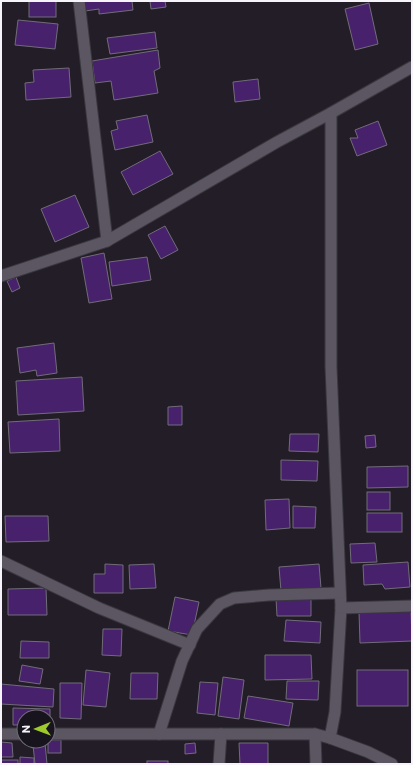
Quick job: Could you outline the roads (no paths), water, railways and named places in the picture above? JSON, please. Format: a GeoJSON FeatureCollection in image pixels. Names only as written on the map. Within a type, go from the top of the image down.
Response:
{"type":"FeatureCollection","features":[{"type":"Feature","properties":{"kind":"street"},"geometry":{"type":"LineString","coordinates":[[80,1],[107,241]]}},
{"type":"Feature","properties":{"kind":"street"},"geometry":{"type":"LineString","coordinates":[[1,276],[107,241],[277,142],[331,113],[412,66]]}},
{"type":"Feature","properties":{"kind":"street"},"geometry":{"type":"LineString","coordinates":[[331,113],[331,367],[340,593],[334,712],[331,734]]}},
{"type":"Feature","properties":{"kind":"street"},"geometry":{"type":"LineString","coordinates":[[1,562],[99,608],[190,645]]}},
{"type":"Feature","properties":{"kind":"street"},"geometry":{"type":"LineString","coordinates":[[159,734],[182,661],[197,629],[220,604],[234,598],[340,593]]}},
{"type":"Feature","properties":{"kind":"street"},"geometry":{"type":"LineString","coordinates":[[340,608],[412,606]]}},
{"type":"Feature","properties":{"kind":"street"},"geometry":{"type":"LineString","coordinates":[[1,734],[16,734]]}},
{"type":"Feature","properties":{"kind":"street"},"geometry":{"type":"LineString","coordinates":[[56,734],[331,734],[392,764]]}},
{"type":"Feature","properties":{"kind":"street"},"geometry":{"type":"LineString","coordinates":[[219,764],[221,734]]}},
{"type":"Feature","properties":{"kind":"street"},"geometry":{"type":"LineString","coordinates":[[315,734],[316,764]]}}]}
